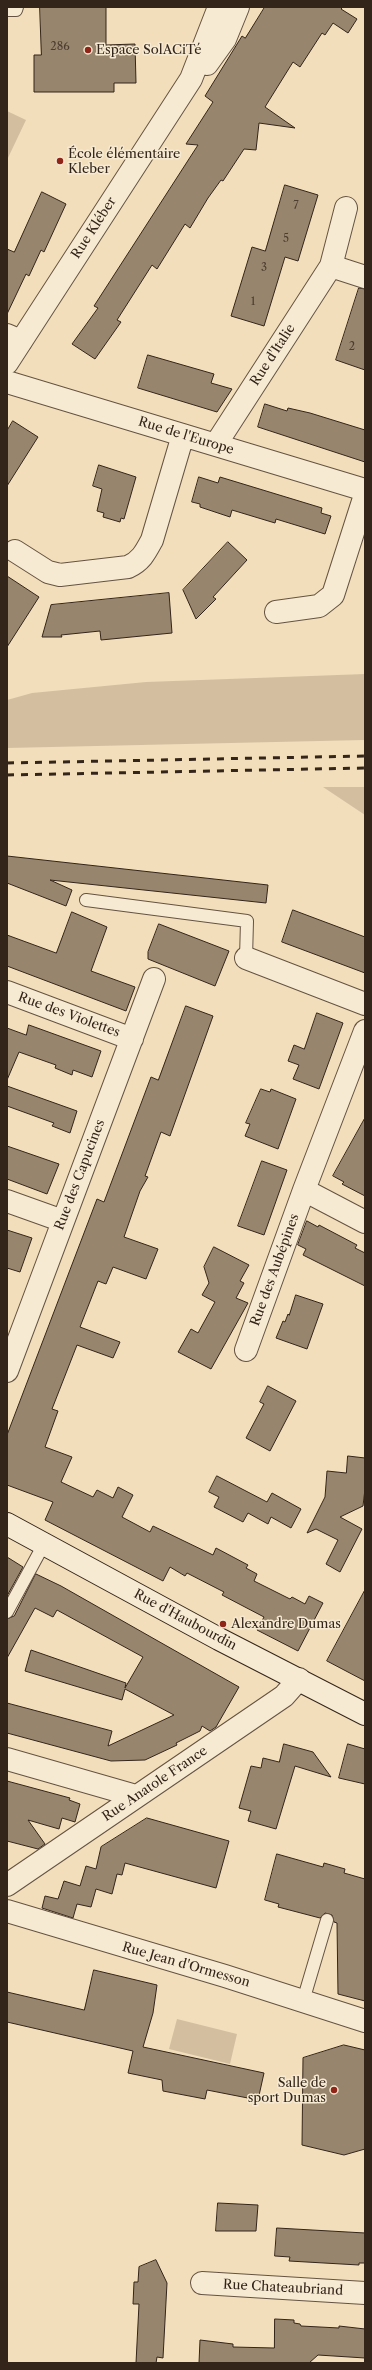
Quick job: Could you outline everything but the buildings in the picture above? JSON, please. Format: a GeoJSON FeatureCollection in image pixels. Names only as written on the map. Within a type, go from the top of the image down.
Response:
{"type":"FeatureCollection","features":[{"type":"Feature","properties":{"kind":"street","name":"Rue Kléber"},"geometry":{"type":"LineString","coordinates":[[7,363],[14,338],[182,94],[201,59],[219,7]]}},
{"type":"Feature","properties":{"kind":"street","name":"Rue Kléber"},"geometry":{"type":"LineString","coordinates":[[182,94],[201,73],[224,39],[238,7]]}},
{"type":"Feature","properties":{"kind":"street","name":"Rue d'Italie"},"geometry":{"type":"LineString","coordinates":[[216,444],[331,266],[346,208]]}},
{"type":"Feature","properties":{"kind":"street"},"geometry":{"type":"LineString","coordinates":[[331,266],[365,277]]}},
{"type":"Feature","properties":{"kind":"street","name":"Rue de l'Europe"},"geometry":{"type":"LineString","coordinates":[[7,382],[365,490]]}},
{"type":"Feature","properties":{"kind":"street"},"geometry":{"type":"LineString","coordinates":[[14,551],[48,572],[60,575],[128,567],[137,563],[144,556],[152,540],[183,435]]}},
{"type":"Feature","properties":{"kind":"street"},"geometry":{"type":"LineString","coordinates":[[276,612],[319,606],[333,595],[365,495]]}},
{"type":"Feature","properties":{"kind":"street"},"geometry":{"type":"LineString","coordinates":[[246,958],[365,1004]]}},
{"type":"Feature","properties":{"kind":"street","name":"Rue des Capucines"},"geometry":{"type":"LineString","coordinates":[[7,1371],[154,979]]}},
{"type":"Feature","properties":{"kind":"street","name":"Rue des Violettes"},"geometry":{"type":"LineString","coordinates":[[7,992],[132,1038]]}},
{"type":"Feature","properties":{"kind":"street","name":"Rue des Aubépines"},"geometry":{"type":"LineString","coordinates":[[246,1350],[304,1190],[365,1031]]}},
{"type":"Feature","properties":{"kind":"street"},"geometry":{"type":"LineString","coordinates":[[304,1190],[365,1222]]}},
{"type":"Feature","properties":{"kind":"street"},"geometry":{"type":"LineString","coordinates":[[7,1201],[63,1221]]}},
{"type":"Feature","properties":{"kind":"street","name":"Rue d'Haubourdin"},"geometry":{"type":"LineString","coordinates":[[7,1524],[219,1639],[363,1709]]}},
{"type":"Feature","properties":{"kind":"street","name":"Rue Anatole France"},"geometry":{"type":"LineString","coordinates":[[7,1885],[284,1696],[299,1679]]}},
{"type":"Feature","properties":{"kind":"street"},"geometry":{"type":"LineString","coordinates":[[7,1759],[136,1796]]}},
{"type":"Feature","properties":{"kind":"street","name":"Rue Jean d'Ormesson"},"geometry":{"type":"LineString","coordinates":[[7,1911],[365,2021]]}},
{"type":"Feature","properties":{"kind":"street","name":"Rue Chateaubriand"},"geometry":{"type":"LineString","coordinates":[[202,2283],[365,2293]]}},
{"type":"Feature","properties":{"kind":"lane"},"geometry":{"type":"LineString","coordinates":[[7,10],[16,10],[17,7]]}},
{"type":"Feature","properties":{"kind":"lane"},"geometry":{"type":"LineString","coordinates":[[86,900],[247,921],[246,958]]}},
{"type":"Feature","properties":{"kind":"lane"},"geometry":{"type":"LineString","coordinates":[[7,1612],[44,1544]]}},
{"type":"Feature","properties":{"kind":"lane"},"geometry":{"type":"LineString","coordinates":[[303,2001],[327,1920]]}},
{"type":"Feature","properties":{"kind":"shaded area"},"geometry":{"type":"Polygon","coordinates":[[[7,111],[26,120],[7,160],[7,111]]]}},
{"type":"Feature","properties":{"kind":"shaded area"},"geometry":{"type":"Polygon","coordinates":[[[365,674],[365,740],[7,748],[7,700],[32,693],[146,682],[365,674]]]}},
{"type":"Feature","properties":{"kind":"shaded area"},"geometry":{"type":"Polygon","coordinates":[[[323,787],[365,787],[365,815],[323,787]]]}},
{"type":"Feature","properties":{"kind":"shaded area"},"geometry":{"type":"Polygon","coordinates":[[[177,2019],[237,2034],[230,2064],[169,2049],[177,2019]]]}},
{"type":"Feature","properties":{"kind":"railway"},"geometry":{"type":"LineString","coordinates":[[7,763],[365,756]]}},
{"type":"Feature","properties":{"kind":"railway"},"geometry":{"type":"LineString","coordinates":[[7,775],[365,768]]}},
{"type":"Feature","properties":{"kind":"place","name":"Espace SolACiTé"},"geometry":{"type":"Point","coordinates":[88,50]}},
{"type":"Feature","properties":{"kind":"place","name":"École élémentaire Kleber"},"geometry":{"type":"Point","coordinates":[60,161]}},
{"type":"Feature","properties":{"kind":"place","name":"Alexandre Dumas"},"geometry":{"type":"Point","coordinates":[223,1624]}},
{"type":"Feature","properties":{"kind":"place","name":"Salle de sport Dumas"},"geometry":{"type":"Point","coordinates":[334,2090]}}]}
